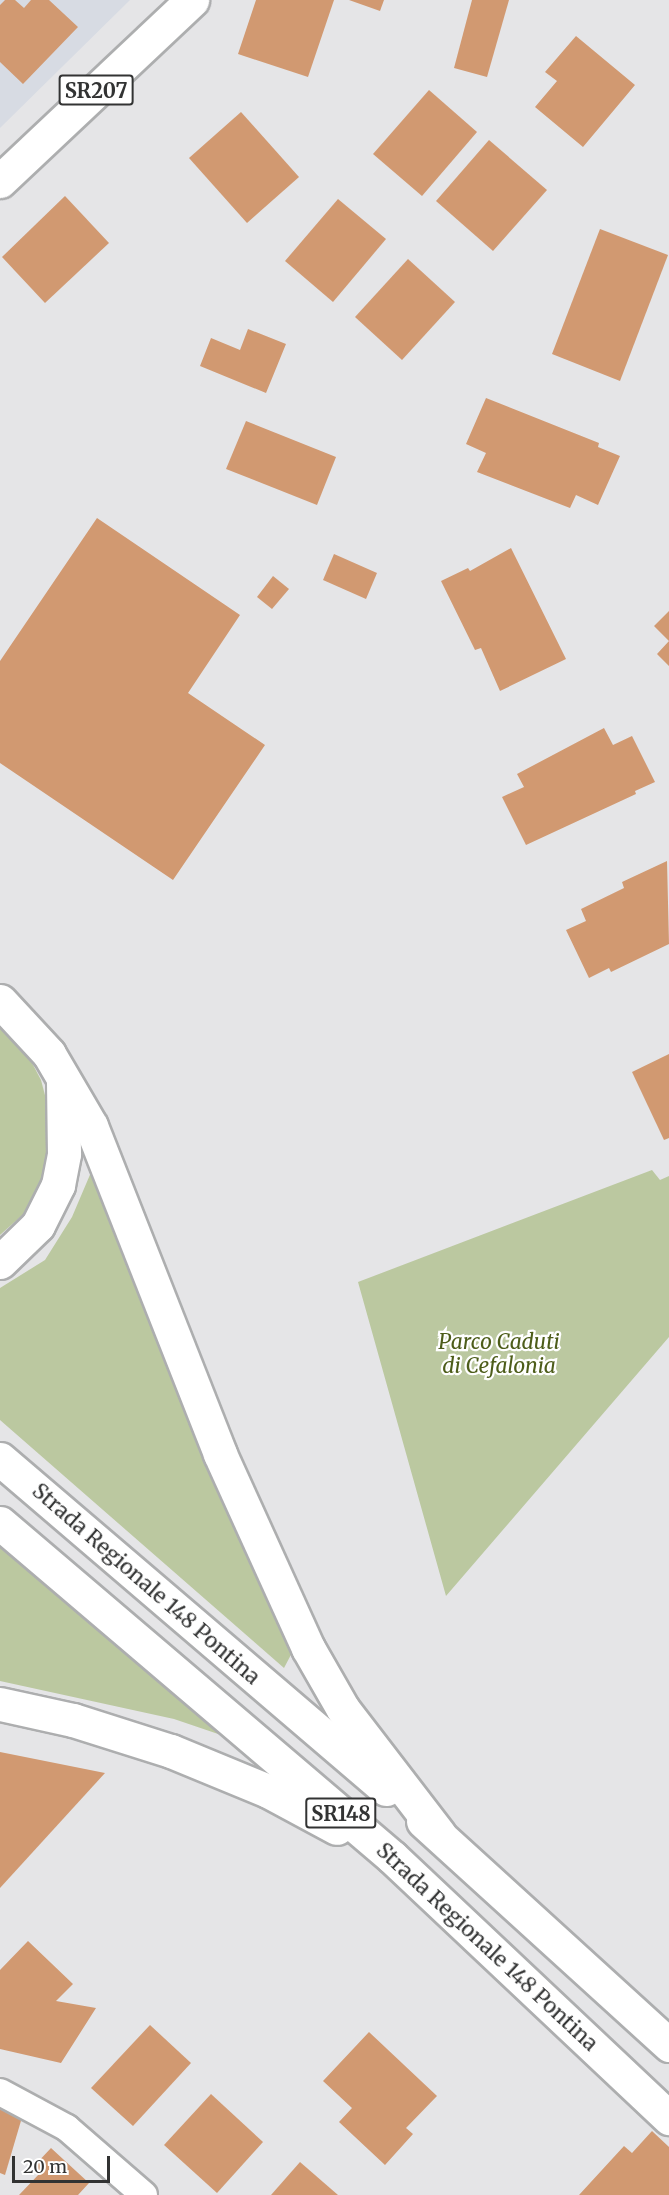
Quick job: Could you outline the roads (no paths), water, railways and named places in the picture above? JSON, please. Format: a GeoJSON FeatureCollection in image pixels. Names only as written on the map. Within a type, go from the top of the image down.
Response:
{"type":"FeatureCollection","features":[{"type":"Feature","properties":{"kind":"main road","name":"SR207"},"geometry":{"type":"LineString","coordinates":[[0,181],[192,0]]}},
{"type":"Feature","properties":{"kind":"main road"},"geometry":{"type":"LineString","coordinates":[[0,1001],[34,1035],[62,1073],[100,1148],[220,1454],[301,1634],[343,1709],[439,1834]]}},
{"type":"Feature","properties":{"kind":"main road"},"geometry":{"type":"LineString","coordinates":[[0,1262],[38,1225],[58,1185],[64,1154],[62,1073]]}},
{"type":"Feature","properties":{"kind":"main road","name":"Strada Regionale 148 Pontina"},"geometry":{"type":"LineString","coordinates":[[0,1459],[439,1834],[669,2045]]}},
{"type":"Feature","properties":{"kind":"main road","name":"Strada Regionale 148 Pontina"},"geometry":{"type":"LineString","coordinates":[[0,1523],[392,1857],[669,2118]]}},
{"type":"Feature","properties":{"kind":"main road"},"geometry":{"type":"LineString","coordinates":[[0,1704],[73,1719],[171,1750],[268,1791],[392,1857]]}},
{"type":"Feature","properties":{"kind":"street"},"geometry":{"type":"LineString","coordinates":[[0,2092],[67,2128],[144,2195]]}},
{"type":"Feature","properties":{"kind":"park label","name":"Parco Caduti di Cefalonia"},"geometry":{"type":"Point","coordinates":[499,1354]}}]}
